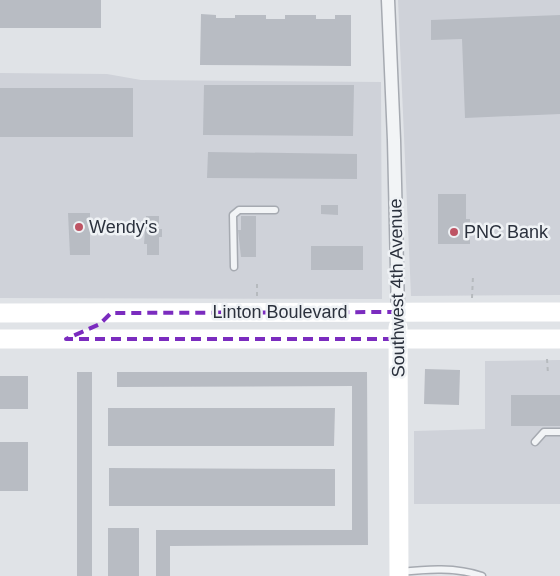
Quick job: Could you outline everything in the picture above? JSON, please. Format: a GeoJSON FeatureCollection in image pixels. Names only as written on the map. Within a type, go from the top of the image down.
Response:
{"type":"FeatureCollection","features":[{"type":"Feature","properties":{"kind":"main road","name":"Southwest 4th Avenue"},"geometry":{"type":"LineString","coordinates":[[398,312],[399,574]]}},
{"type":"Feature","properties":{"kind":"main road","name":"Linton Boulevard"},"geometry":{"type":"LineString","coordinates":[[0,313],[560,312]]}},
{"type":"Feature","properties":{"kind":"main road"},"geometry":{"type":"LineString","coordinates":[[66,339],[100,324],[111,313]]}},
{"type":"Feature","properties":{"kind":"main road"},"geometry":{"type":"LineString","coordinates":[[101,339],[146,313]]}},
{"type":"Feature","properties":{"kind":"main road","name":"Linton Boulevard"},"geometry":{"type":"LineString","coordinates":[[0,339],[560,339]]}},
{"type":"Feature","properties":{"kind":"street","name":"Southwest 4th Avenue"},"geometry":{"type":"LineString","coordinates":[[388,0],[394,140],[398,312]]}},
{"type":"Feature","properties":{"kind":"lane"},"geometry":{"type":"LineString","coordinates":[[234,267],[233,215],[239,210],[274,210]]}},
{"type":"Feature","properties":{"kind":"lane"},"geometry":{"type":"LineString","coordinates":[[535,442],[544,432],[560,432]]}},
{"type":"Feature","properties":{"kind":"lane"},"geometry":{"type":"LineString","coordinates":[[399,574],[424,570],[468,571],[482,576]]}},
{"type":"Feature","properties":{"kind":"path"},"geometry":{"type":"LineString","coordinates":[[472,276],[472,298]]}},
{"type":"Feature","properties":{"kind":"path"},"geometry":{"type":"LineString","coordinates":[[257,284],[257,296]]}},
{"type":"Feature","properties":{"kind":"path"},"geometry":{"type":"LineString","coordinates":[[547,359],[548,374]]}},
{"type":"Feature","properties":{"kind":"highlighted area"},"geometry":{"type":"Polygon","coordinates":[[[398,312],[398,339],[66,339],[100,324],[111,313],[398,312]]]}},
{"type":"Feature","properties":{"kind":"shaded area"},"geometry":{"type":"Polygon","coordinates":[[[398,0],[560,0],[560,295],[411,296],[398,0]]]}},
{"type":"Feature","properties":{"kind":"shaded area"},"geometry":{"type":"Polygon","coordinates":[[[0,73],[107,74],[141,80],[381,82],[382,299],[0,298],[0,73]]]}},
{"type":"Feature","properties":{"kind":"shaded area"},"geometry":{"type":"Polygon","coordinates":[[[560,360],[560,504],[414,504],[414,431],[485,429],[485,361],[560,360]]]}},
{"type":"Feature","properties":{"kind":"building"},"geometry":{"type":"Polygon","coordinates":[[[0,0],[101,0],[101,28],[0,28],[0,0]]]}},
{"type":"Feature","properties":{"kind":"building"},"geometry":{"type":"Polygon","coordinates":[[[201,14],[216,15],[216,18],[235,18],[235,15],[266,15],[266,19],[285,19],[285,15],[316,15],[316,19],[335,19],[335,15],[351,15],[351,66],[200,65],[201,14]]]}},
{"type":"Feature","properties":{"kind":"building"},"geometry":{"type":"Polygon","coordinates":[[[560,15],[560,114],[465,118],[462,39],[431,40],[431,20],[560,15]]]}},
{"type":"Feature","properties":{"kind":"building"},"geometry":{"type":"Polygon","coordinates":[[[204,85],[354,85],[353,136],[203,135],[204,85]]]}},
{"type":"Feature","properties":{"kind":"building"},"geometry":{"type":"Polygon","coordinates":[[[0,88],[133,88],[133,137],[0,137],[0,88]]]}},
{"type":"Feature","properties":{"kind":"building"},"geometry":{"type":"Polygon","coordinates":[[[208,152],[357,154],[357,179],[207,178],[208,152]]]}},
{"type":"Feature","properties":{"kind":"building","name":"PNC Bank"},"geometry":{"type":"Polygon","coordinates":[[[438,194],[466,194],[466,219],[470,219],[470,244],[438,244],[438,194]]]}},
{"type":"Feature","properties":{"kind":"building"},"geometry":{"type":"Polygon","coordinates":[[[321,205],[338,205],[338,215],[321,214],[321,205]]]}},
{"type":"Feature","properties":{"kind":"building","name":"Wendy's"},"geometry":{"type":"Polygon","coordinates":[[[68,213],[90,213],[90,255],[70,255],[68,213]]]}},
{"type":"Feature","properties":{"kind":"building"},"geometry":{"type":"Polygon","coordinates":[[[146,216],[159,216],[159,229],[162,229],[162,237],[159,237],[159,255],[147,255],[147,244],[144,244],[146,216]]]}},
{"type":"Feature","properties":{"kind":"building"},"geometry":{"type":"Polygon","coordinates":[[[241,216],[256,216],[256,257],[241,257],[238,230],[241,230],[241,216]]]}},
{"type":"Feature","properties":{"kind":"building"},"geometry":{"type":"Polygon","coordinates":[[[311,246],[363,246],[363,270],[311,270],[311,246]]]}},
{"type":"Feature","properties":{"kind":"building"},"geometry":{"type":"Polygon","coordinates":[[[425,369],[460,370],[459,405],[424,404],[425,369]]]}},
{"type":"Feature","properties":{"kind":"building"},"geometry":{"type":"Polygon","coordinates":[[[77,372],[92,372],[92,576],[77,576],[77,372]]]}},
{"type":"Feature","properties":{"kind":"building"},"geometry":{"type":"Polygon","coordinates":[[[117,372],[367,372],[368,545],[170,546],[170,576],[156,576],[156,530],[352,530],[352,386],[117,387],[117,372]]]}},
{"type":"Feature","properties":{"kind":"building"},"geometry":{"type":"Polygon","coordinates":[[[0,376],[28,376],[28,409],[0,409],[0,376]]]}},
{"type":"Feature","properties":{"kind":"building"},"geometry":{"type":"Polygon","coordinates":[[[511,395],[560,395],[560,426],[511,426],[511,395]]]}},
{"type":"Feature","properties":{"kind":"building"},"geometry":{"type":"Polygon","coordinates":[[[108,408],[335,408],[334,446],[108,446],[108,408]]]}},
{"type":"Feature","properties":{"kind":"building"},"geometry":{"type":"Polygon","coordinates":[[[0,442],[28,442],[28,491],[0,491],[0,442]]]}},
{"type":"Feature","properties":{"kind":"building"},"geometry":{"type":"Polygon","coordinates":[[[109,468],[335,469],[335,506],[109,506],[109,468]]]}},
{"type":"Feature","properties":{"kind":"building"},"geometry":{"type":"Polygon","coordinates":[[[108,528],[139,528],[139,576],[108,576],[108,528]]]}},
{"type":"Feature","properties":{"kind":"place","name":"Wendy's"},"geometry":{"type":"Point","coordinates":[79,227]}},
{"type":"Feature","properties":{"kind":"place","name":"PNC Bank"},"geometry":{"type":"Point","coordinates":[454,232]}}]}
